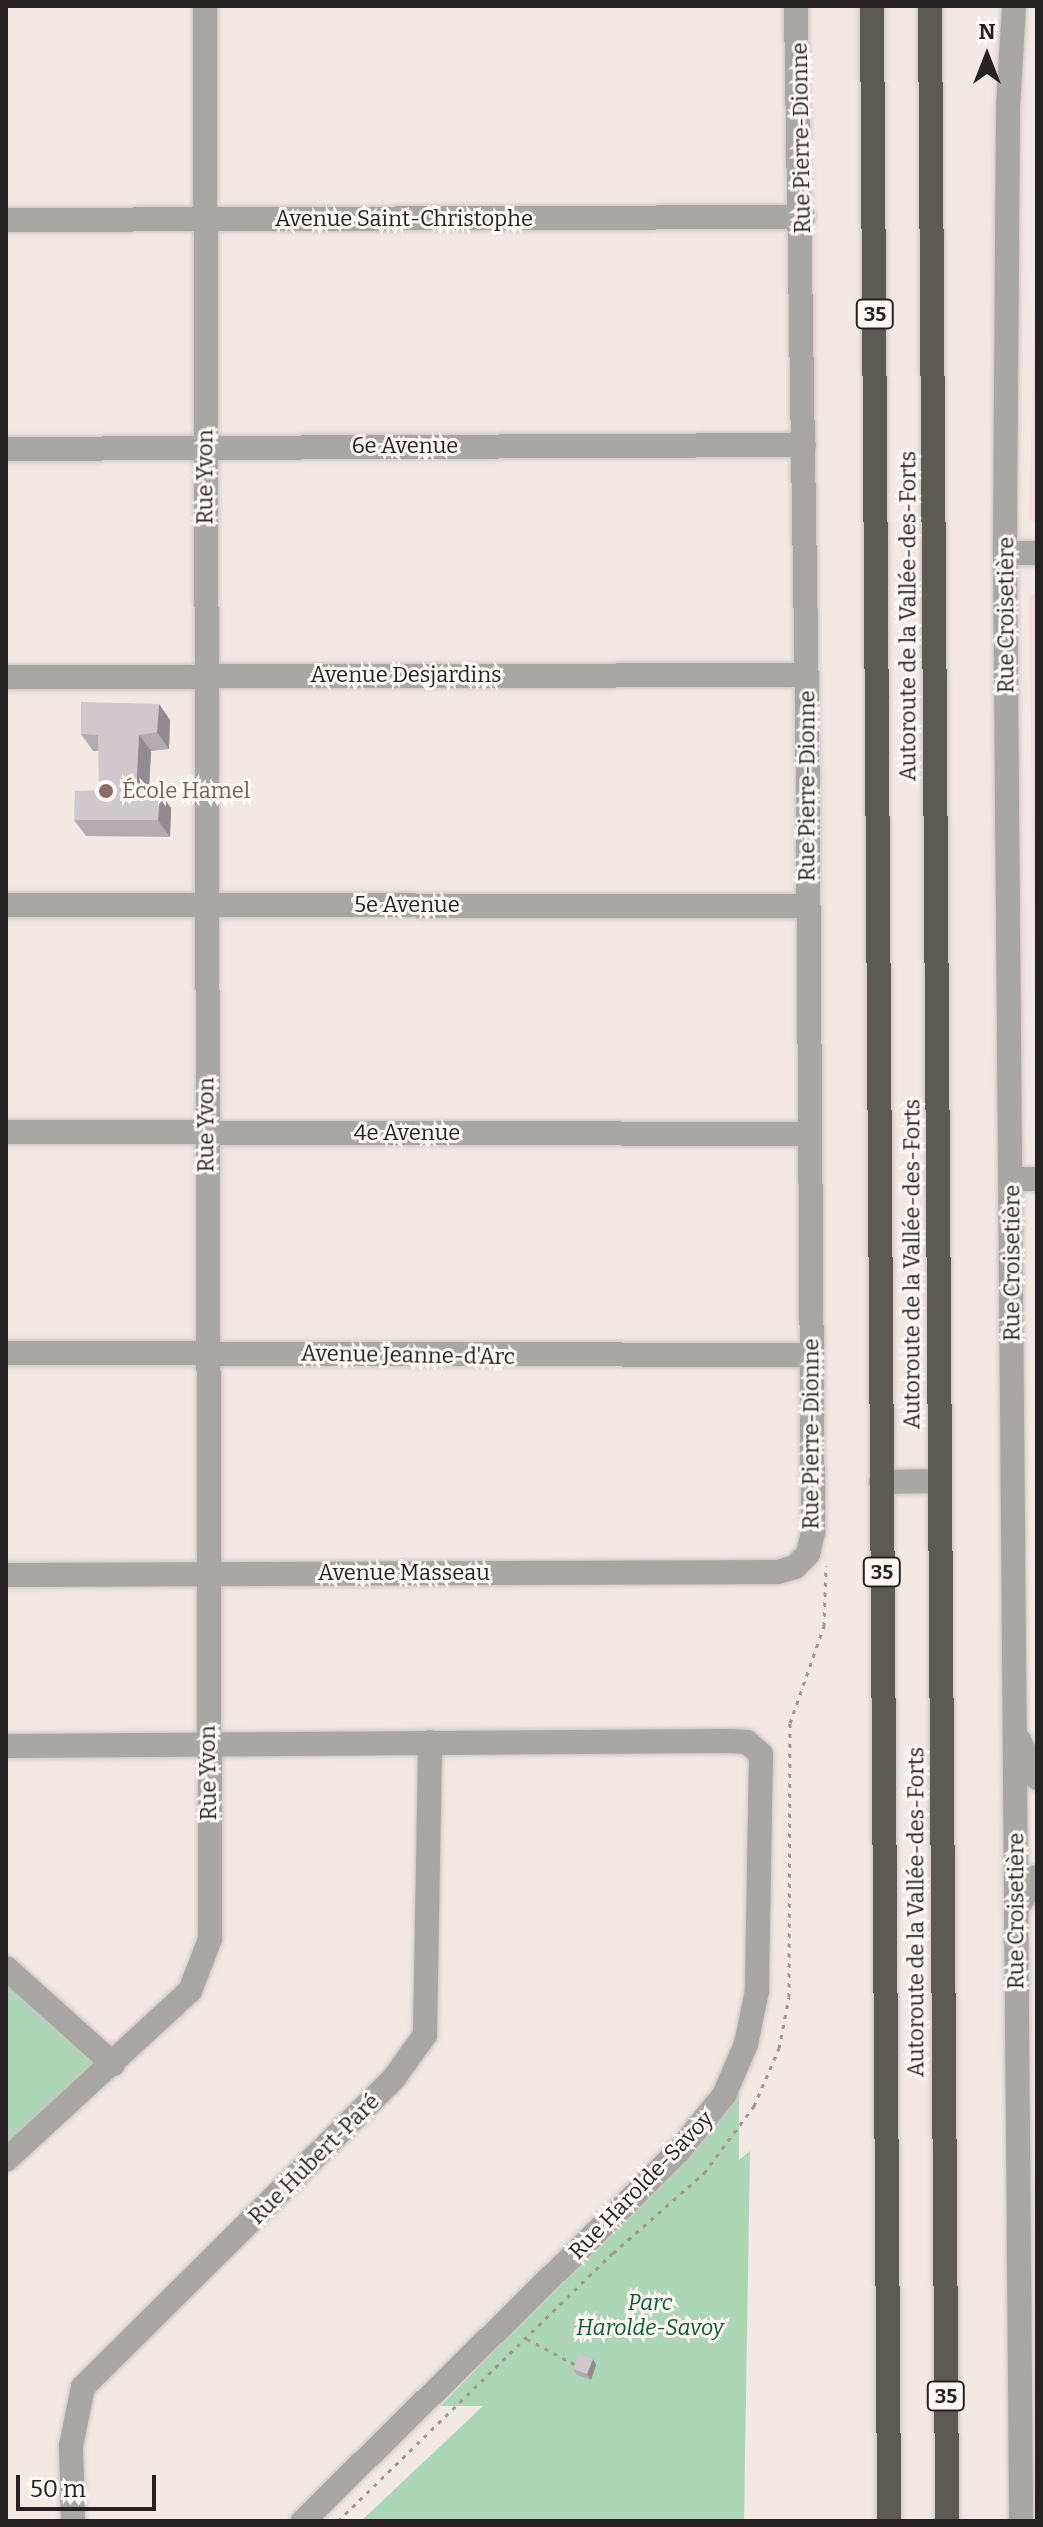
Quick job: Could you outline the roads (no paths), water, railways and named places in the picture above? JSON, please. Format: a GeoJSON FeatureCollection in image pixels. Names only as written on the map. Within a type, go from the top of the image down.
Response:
{"type":"FeatureCollection","features":[{"type":"Feature","properties":{"kind":"highway","name":"Autoroute de la Vallée-des-Forts"},"geometry":{"type":"LineString","coordinates":[[872,6],[889,2521]]}},
{"type":"Feature","properties":{"kind":"highway","name":"Autoroute de la Vallée-des-Forts"},"geometry":{"type":"LineString","coordinates":[[930,6],[947,2521]]}},
{"type":"Feature","properties":{"kind":"street","name":"Rue Yvon"},"geometry":{"type":"LineString","coordinates":[[6,2160],[190,1991],[205,1959],[211,1916],[207,1744],[206,675],[202,220],[205,6]]}},
{"type":"Feature","properties":{"kind":"street","name":"Rue Pierre-Dionne"},"geometry":{"type":"LineString","coordinates":[[796,6],[803,217],[808,906],[812,1542],[807,1568]]}},
{"type":"Feature","properties":{"kind":"street","name":"Rue Croisetière"},"geometry":{"type":"LineString","coordinates":[[1014,6],[1007,123],[1005,553],[1016,1910],[1027,1994],[1028,2204],[1021,2521]]}},
{"type":"Feature","properties":{"kind":"street","name":"Avenue Saint-Christophe"},"geometry":{"type":"LineString","coordinates":[[6,220],[803,217]]}},
{"type":"Feature","properties":{"kind":"street","name":"6e Avenue"},"geometry":{"type":"LineString","coordinates":[[6,449],[804,445]]}},
{"type":"Feature","properties":{"kind":"street"},"geometry":{"type":"LineString","coordinates":[[1005,553],[1037,553]]}},
{"type":"Feature","properties":{"kind":"street","name":"Avenue Desjardins"},"geometry":{"type":"LineString","coordinates":[[6,677],[806,675]]}},
{"type":"Feature","properties":{"kind":"street","name":"5e Avenue"},"geometry":{"type":"LineString","coordinates":[[6,905],[808,906]]}},
{"type":"Feature","properties":{"kind":"street","name":"4e Avenue"},"geometry":{"type":"LineString","coordinates":[[6,1132],[809,1134]]}},
{"type":"Feature","properties":{"kind":"street"},"geometry":{"type":"LineString","coordinates":[[1011,1179],[1037,1179]]}},
{"type":"Feature","properties":{"kind":"street","name":"Avenue Jeanne-d'Arc"},"geometry":{"type":"LineString","coordinates":[[6,1353],[206,1351],[811,1355]]}},
{"type":"Feature","properties":{"kind":"street"},"geometry":{"type":"LineString","coordinates":[[881,1482],[939,1481]]}},
{"type":"Feature","properties":{"kind":"street","name":"Avenue Masseau"},"geometry":{"type":"LineString","coordinates":[[6,1575],[778,1572],[807,1568]]}},
{"type":"Feature","properties":{"kind":"street"},"geometry":{"type":"LineString","coordinates":[[1015,1732],[1037,1778]]}},
{"type":"Feature","properties":{"kind":"street"},"geometry":{"type":"LineString","coordinates":[[6,1746],[430,1742]]}},
{"type":"Feature","properties":{"kind":"street","name":"Rue Harolde-Savoy"},"geometry":{"type":"LineString","coordinates":[[303,2521],[678,2152],[724,2095],[746,2044],[757,1991],[763,1773],[768,1743],[430,1742]]}},
{"type":"Feature","properties":{"kind":"street","name":"Rue Hubert-Paré"},"geometry":{"type":"LineString","coordinates":[[73,2521],[71,2446],[83,2387],[394,2078],[425,2035],[430,1742]]}},
{"type":"Feature","properties":{"kind":"street"},"geometry":{"type":"LineString","coordinates":[[1016,1910],[1037,1877]]}},
{"type":"Feature","properties":{"kind":"street"},"geometry":{"type":"LineString","coordinates":[[6,1968],[113,2064]]}},
{"type":"Feature","properties":{"kind":"place","name":"École Hamel"},"geometry":{"type":"Point","coordinates":[106,791]}},
{"type":"Feature","properties":{"kind":"park label","name":"Parc Harolde-Savoy"},"geometry":{"type":"Point","coordinates":[650,2314]}}]}
